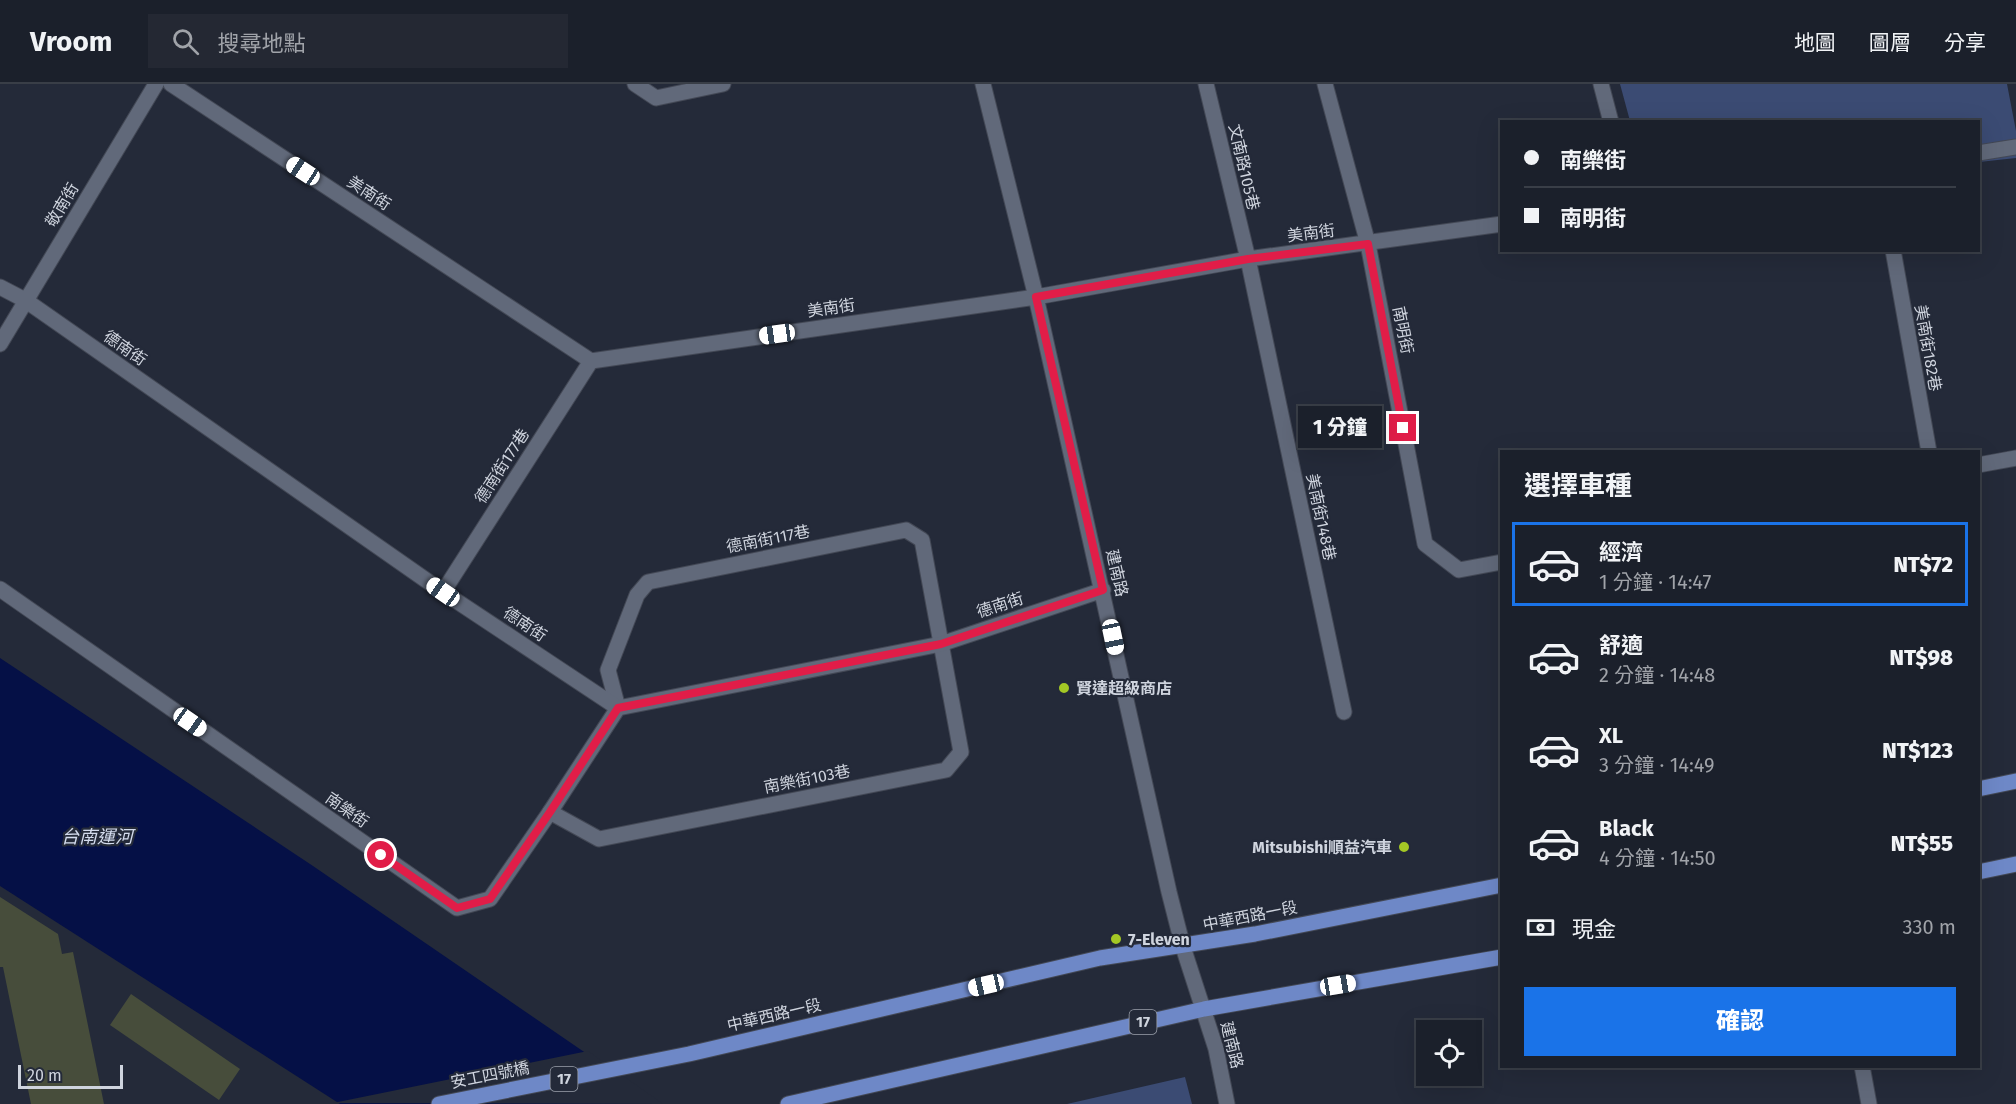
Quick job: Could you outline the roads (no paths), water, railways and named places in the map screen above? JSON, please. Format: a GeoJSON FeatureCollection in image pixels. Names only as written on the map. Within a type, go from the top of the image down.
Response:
{"type":"FeatureCollection","features":[{"type":"Feature","properties":{"kind":"main road"},"geometry":{"type":"LineString","coordinates":[[1980,789],[2016,781]]}},
{"type":"Feature","properties":{"kind":"main road"},"geometry":{"type":"LineString","coordinates":[[1980,872],[2016,864]]}},
{"type":"Feature","properties":{"kind":"main road","name":"中華西路一段"},"geometry":{"type":"LineString","coordinates":[[689,1054],[1100,958],[1183,947],[1500,885]]}},
{"type":"Feature","properties":{"kind":"main road","name":"17"},"geometry":{"type":"LineString","coordinates":[[788,1104],[1204,1009],[1500,957]]}},
{"type":"Feature","properties":{"kind":"main road","name":"安工四號橋"},"geometry":{"type":"LineString","coordinates":[[439,1104],[689,1054]]}},
{"type":"Feature","properties":{"kind":"street","name":"敬南街"},"geometry":{"type":"LineString","coordinates":[[0,344],[156,84]]}},
{"type":"Feature","properties":{"kind":"street","name":"美南街"},"geometry":{"type":"LineString","coordinates":[[171,84],[591,361],[1036,297],[1248,259],[1500,224]]}},
{"type":"Feature","properties":{"kind":"street"},"geometry":{"type":"LineString","coordinates":[[635,84],[656,98],[723,84]]}},
{"type":"Feature","properties":{"kind":"street","name":"建南路"},"geometry":{"type":"LineString","coordinates":[[983,84],[1036,297],[1169,892],[1183,947],[1216,1049],[1227,1104]]}},
{"type":"Feature","properties":{"kind":"street","name":"文南路105巷"},"geometry":{"type":"LineString","coordinates":[[1206,84],[1248,259]]}},
{"type":"Feature","properties":{"kind":"street","name":"南明街"},"geometry":{"type":"LineString","coordinates":[[1325,84],[1368,244],[1425,544],[1459,570],[1500,562]]}},
{"type":"Feature","properties":{"kind":"street"},"geometry":{"type":"LineString","coordinates":[[1601,84],[1610,120]]}},
{"type":"Feature","properties":{"kind":"street"},"geometry":{"type":"LineString","coordinates":[[1980,153],[2016,147]]}},
{"type":"Feature","properties":{"kind":"street","name":"美南街182巷"},"geometry":{"type":"LineString","coordinates":[[1893,252],[1929,450]]}},
{"type":"Feature","properties":{"kind":"street","name":"美南街148巷"},"geometry":{"type":"LineString","coordinates":[[1248,259],[1344,711]]}},
{"type":"Feature","properties":{"kind":"street","name":"德南街"},"geometry":{"type":"LineString","coordinates":[[0,287],[25,300],[443,592],[618,708],[941,644],[1103,590]]}},
{"type":"Feature","properties":{"kind":"street","name":"德南街177巷"},"geometry":{"type":"LineString","coordinates":[[443,592],[591,361]]}},
{"type":"Feature","properties":{"kind":"street"},"geometry":{"type":"LineString","coordinates":[[1980,465],[2016,458]]}},
{"type":"Feature","properties":{"kind":"street","name":"德南街117巷"},"geometry":{"type":"LineString","coordinates":[[618,708],[608,670],[637,595],[648,582],[906,530],[922,540],[941,644]]}},
{"type":"Feature","properties":{"kind":"street","name":"南樂街"},"geometry":{"type":"LineString","coordinates":[[0,589],[457,908],[490,899],[618,708]]}},
{"type":"Feature","properties":{"kind":"street","name":"南樂街103巷"},"geometry":{"type":"LineString","coordinates":[[550,812],[599,839],[946,770],[961,752],[941,644]]}},
{"type":"Feature","properties":{"kind":"street"},"geometry":{"type":"LineString","coordinates":[[1862,1068],[1869,1104]]}},
{"type":"Feature","properties":{"kind":"water","name":"台南運河"},"geometry":{"type":"Polygon","coordinates":[[[0,658],[313,866],[660,1104],[340,1104],[0,886],[0,658]]]}},
{"type":"Feature","properties":{"kind":"place","name":"賢達超級商店"},"geometry":{"type":"Point","coordinates":[1064,688]}},
{"type":"Feature","properties":{"kind":"place","name":"Mitsubishi順益汽車"},"geometry":{"type":"Point","coordinates":[1404,847]}},
{"type":"Feature","properties":{"kind":"place","name":"7-Eleven"},"geometry":{"type":"Point","coordinates":[1116,939]}}]}
